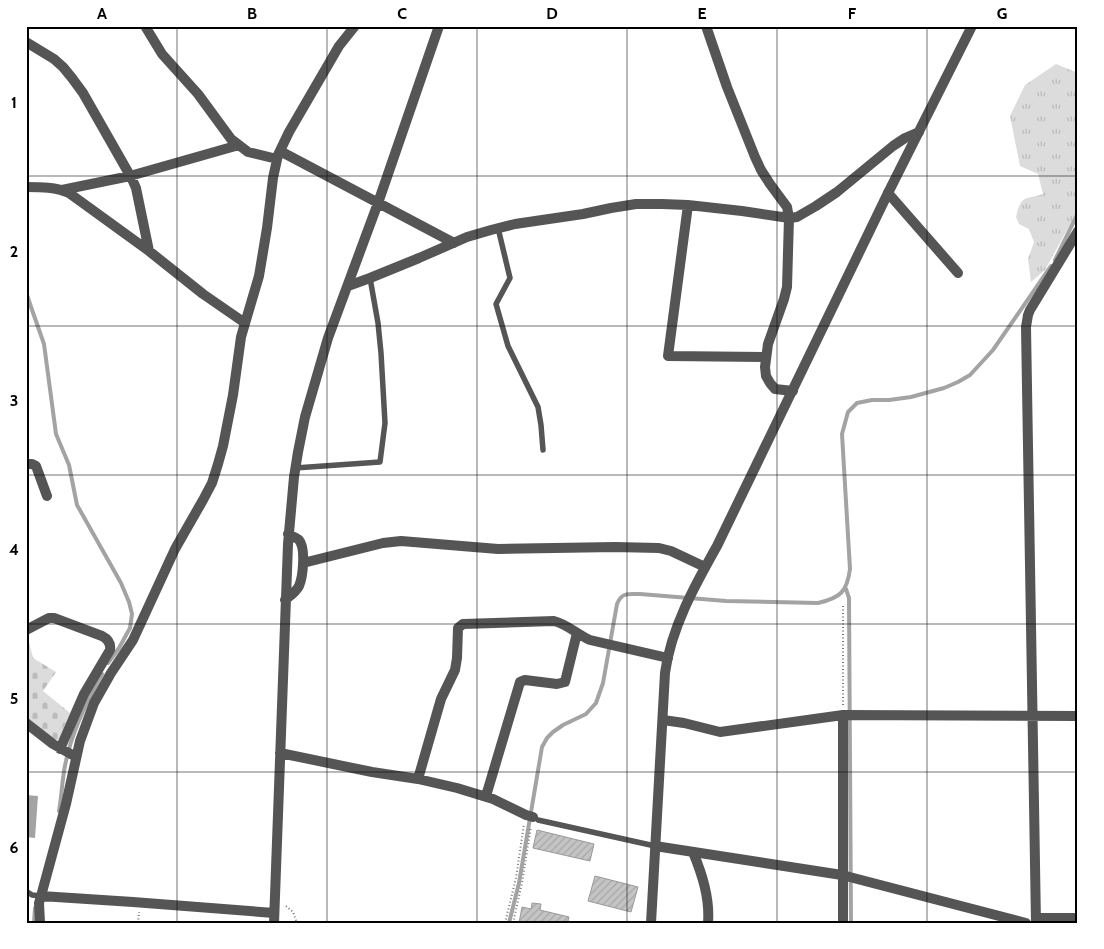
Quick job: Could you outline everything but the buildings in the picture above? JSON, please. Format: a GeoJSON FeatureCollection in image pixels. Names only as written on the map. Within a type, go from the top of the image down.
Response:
{"type":"FeatureCollection","features":[{"type":"Feature","properties":{"kind":"street"},"geometry":{"type":"LineString","coordinates":[[145,26],[162,54],[198,94],[231,139],[248,152],[278,155],[378,203],[454,243]]}},
{"type":"Feature","properties":{"kind":"street"},"geometry":{"type":"LineString","coordinates":[[40,923],[41,896],[66,804],[82,735],[94,703],[133,640],[175,549],[212,483],[218,464],[227,428],[238,355],[260,269],[278,155],[288,132],[339,46],[355,26]]}},
{"type":"Feature","properties":{"kind":"street"},"geometry":{"type":"LineString","coordinates":[[41,896],[274,913],[288,534],[295,468],[305,417],[320,360],[378,203],[439,26]]}},
{"type":"Feature","properties":{"kind":"street"},"geometry":{"type":"LineString","coordinates":[[706,26],[727,87],[755,157],[765,177],[787,207],[789,218],[787,287],[783,304],[768,344],[765,367],[766,376],[775,389],[793,391]]}},
{"type":"Feature","properties":{"kind":"street"},"geometry":{"type":"LineString","coordinates":[[651,923],[665,673],[668,658],[683,615],[888,193],[972,26]]}},
{"type":"Feature","properties":{"kind":"street"},"geometry":{"type":"LineString","coordinates":[[26,42],[54,59],[63,67],[83,93],[136,188],[150,251]]}},
{"type":"Feature","properties":{"kind":"street"},"geometry":{"type":"LineString","coordinates":[[348,286],[420,258],[466,237],[498,228],[636,204],[688,205],[789,218],[797,216],[837,192],[893,146],[905,138],[920,132]]}},
{"type":"Feature","properties":{"kind":"street"},"geometry":{"type":"LineString","coordinates":[[26,187],[62,190],[130,176],[239,145]]}},
{"type":"Feature","properties":{"kind":"street"},"geometry":{"type":"LineString","coordinates":[[62,190],[150,251],[203,294],[245,323]]}},
{"type":"Feature","properties":{"kind":"street"},"geometry":{"type":"LineString","coordinates":[[888,193],[958,273]]}},
{"type":"Feature","properties":{"kind":"street"},"geometry":{"type":"LineString","coordinates":[[688,205],[668,356],[766,358]]}},
{"type":"Feature","properties":{"kind":"street"},"geometry":{"type":"LineString","coordinates":[[1078,231],[1030,310],[1026,320],[1036,920],[1078,918]]}},
{"type":"Feature","properties":{"kind":"street"},"geometry":{"type":"LineString","coordinates":[[26,464],[36,466],[47,496]]}},
{"type":"Feature","properties":{"kind":"street"},"geometry":{"type":"LineString","coordinates":[[285,600],[299,585],[303,563],[303,554],[299,540],[288,534]]}},
{"type":"Feature","properties":{"kind":"street"},"geometry":{"type":"LineString","coordinates":[[303,563],[384,543],[401,541],[498,549],[659,548],[671,551],[706,567]]}},
{"type":"Feature","properties":{"kind":"street"},"geometry":{"type":"LineString","coordinates":[[26,630],[49,618],[54,618],[102,636],[109,642],[110,650],[84,694],[60,749]]}},
{"type":"Feature","properties":{"kind":"street"},"geometry":{"type":"LineString","coordinates":[[418,779],[441,698],[455,670],[457,631],[463,624],[558,622],[590,640],[668,658]]}},
{"type":"Feature","properties":{"kind":"street"},"geometry":{"type":"LineString","coordinates":[[486,796],[520,682],[523,680],[557,684],[565,682],[577,634]]}},
{"type":"Feature","properties":{"kind":"street"},"geometry":{"type":"LineString","coordinates":[[843,715],[843,923]]}},
{"type":"Feature","properties":{"kind":"street"},"geometry":{"type":"LineString","coordinates":[[663,720],[727,732],[843,715],[1078,716]]}},
{"type":"Feature","properties":{"kind":"street"},"geometry":{"type":"LineString","coordinates":[[26,723],[60,749],[76,757]]}},
{"type":"Feature","properties":{"kind":"street"},"geometry":{"type":"LineString","coordinates":[[280,753],[372,772],[418,779],[486,796],[532,817]]}},
{"type":"Feature","properties":{"kind":"street"},"geometry":{"type":"LineString","coordinates":[[655,846],[842,875],[1026,923]]}},
{"type":"Feature","properties":{"kind":"street"},"geometry":{"type":"LineString","coordinates":[[694,852],[702,873],[708,923]]}},
{"type":"Feature","properties":{"kind":"lane"},"geometry":{"type":"LineString","coordinates":[[498,228],[510,278],[496,304],[508,346],[538,407],[543,450]]}},
{"type":"Feature","properties":{"kind":"lane"},"geometry":{"type":"LineString","coordinates":[[295,468],[380,462],[385,423],[378,322],[370,278]]}},
{"type":"Feature","properties":{"kind":"lane"},"geometry":{"type":"LineString","coordinates":[[532,817],[655,846]]}},
{"type":"Feature","properties":{"kind":"lane"},"geometry":{"type":"LineString","coordinates":[[26,891],[32,895],[41,896]]}},
{"type":"Feature","properties":{"kind":"path"},"geometry":{"type":"LineString","coordinates":[[843,606],[843,715]]}},
{"type":"Feature","properties":{"kind":"path"},"geometry":{"type":"LineString","coordinates":[[505,923],[532,817]]}},
{"type":"Feature","properties":{"kind":"path"},"geometry":{"type":"LineString","coordinates":[[513,923],[522,883],[532,817]]}},
{"type":"Feature","properties":{"kind":"path"},"geometry":{"type":"LineString","coordinates":[[274,913],[285,905],[294,912],[297,923]]}},
{"type":"Feature","properties":{"kind":"green space"},"geometry":{"type":"Polygon","coordinates":[[[1056,64],[1078,73],[1078,210],[1045,270],[1031,282],[1028,259],[1034,242],[1029,229],[1019,224],[1016,217],[1024,200],[1043,194],[1038,174],[1020,166],[1010,116],[1025,85],[1056,64]]]}},
{"type":"Feature","properties":{"kind":"green space"},"geometry":{"type":"Polygon","coordinates":[[[27,634],[33,658],[56,672],[43,691],[70,713],[58,740],[52,741],[26,719],[27,634]]]}},
{"type":"Feature","properties":{"kind":"shaded area"},"geometry":{"type":"Polygon","coordinates":[[[26,795],[38,796],[35,838],[26,837],[26,795]]]}},
{"type":"Feature","properties":{"kind":"waterway"},"geometry":{"type":"LineString","coordinates":[[1055,260],[1078,213]]}},
{"type":"Feature","properties":{"kind":"waterway"},"geometry":{"type":"LineString","coordinates":[[509,923],[519,883],[542,747],[553,732],[586,714],[596,703],[603,683],[617,604],[621,597],[626,594],[640,594],[726,601],[818,603],[832,599],[841,593],[847,583],[850,569],[842,434],[848,412],[857,403],[911,397],[944,388],[970,375],[993,350],[1051,266]]}},
{"type":"Feature","properties":{"kind":"waterway"},"geometry":{"type":"LineString","coordinates":[[26,292],[44,344],[56,434],[69,465],[77,505],[121,583],[132,614],[130,628],[108,663]]}},
{"type":"Feature","properties":{"kind":"waterway"},"geometry":{"type":"LineString","coordinates":[[846,589],[849,598],[851,923]]}},
{"type":"Feature","properties":{"kind":"waterway"},"geometry":{"type":"LineString","coordinates":[[59,811],[65,767],[72,739],[86,705],[102,674]]}},
{"type":"Feature","properties":{"kind":"waterway"},"geometry":{"type":"LineString","coordinates":[[34,923],[35,908]]}}]}
